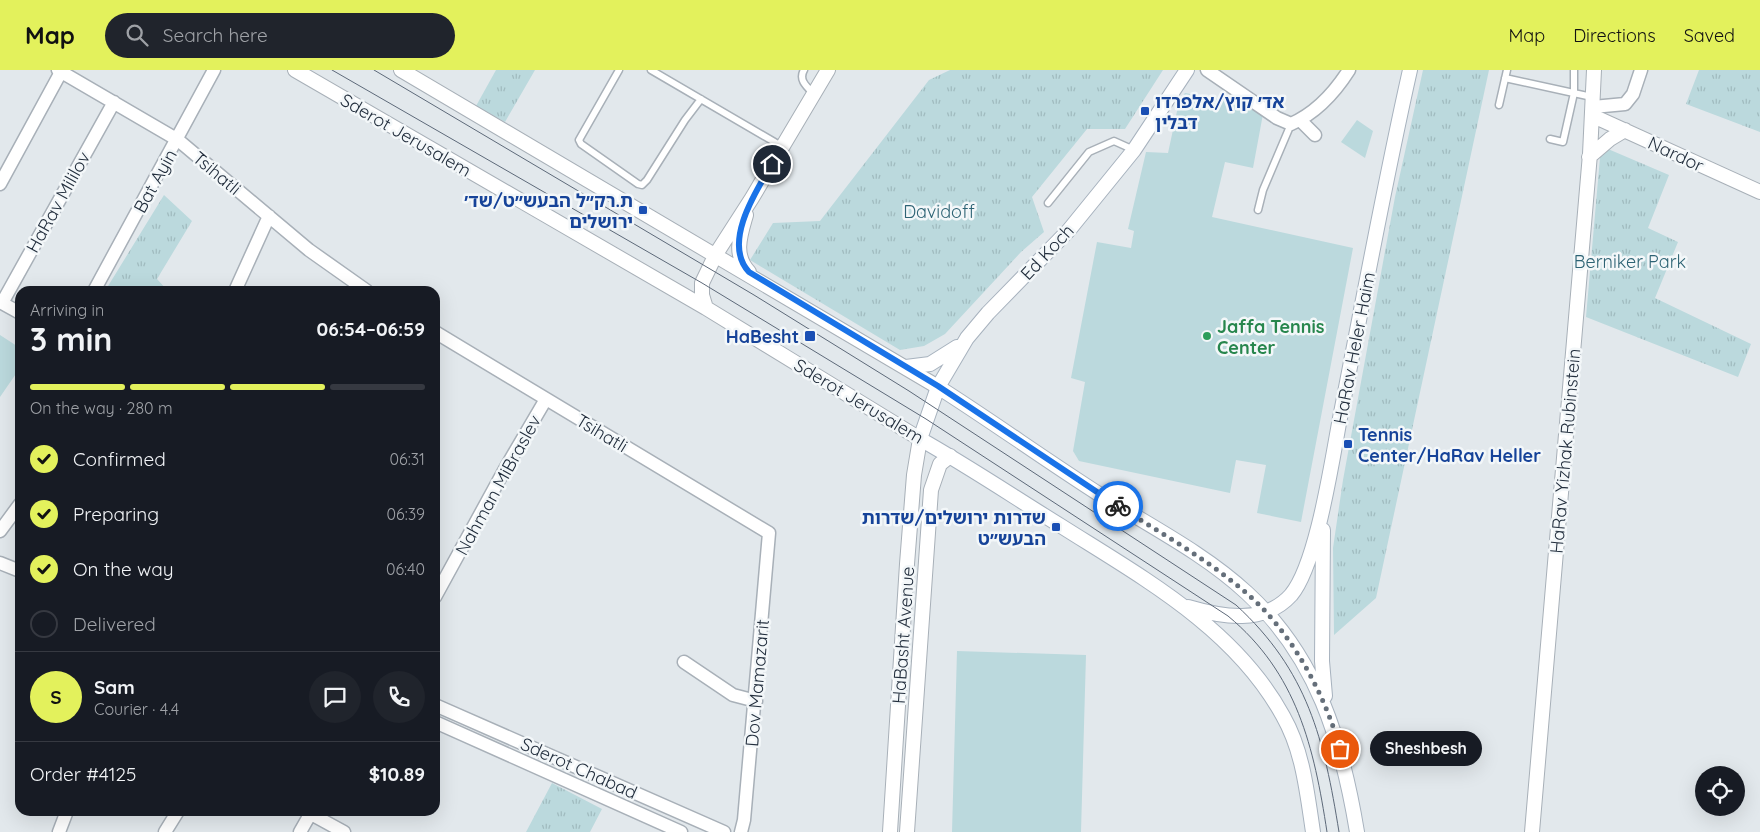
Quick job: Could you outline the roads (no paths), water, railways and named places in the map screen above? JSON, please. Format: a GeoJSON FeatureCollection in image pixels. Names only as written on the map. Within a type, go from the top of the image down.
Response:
{"type":"FeatureCollection","features":[{"type":"Feature","properties":{"kind":"street","name":"Bat Ayin"},"geometry":{"type":"LineString","coordinates":[[97,286],[178,140],[214,70]]}},
{"type":"Feature","properties":{"kind":"street","name":"Sderot Jerusalem"},"geometry":{"type":"LineString","coordinates":[[294,70],[706,308],[950,456],[1181,604],[1238,654],[1272,697],[1284,717],[1301,762],[1313,832]]}},
{"type":"Feature","properties":{"kind":"street"},"geometry":{"type":"LineString","coordinates":[[401,70],[938,386],[1056,466],[1210,565],[1246,592],[1265,611],[1313,681],[1329,714]]}},
{"type":"Feature","properties":{"kind":"street"},"geometry":{"type":"LineString","coordinates":[[706,308],[702,295],[702,282],[716,254],[752,198],[828,70]]}},
{"type":"Feature","properties":{"kind":"street","name":"Ed Koch"},"geometry":{"type":"LineString","coordinates":[[920,439],[938,386],[967,338],[988,313],[1057,244],[1134,150],[1187,70]]}},
{"type":"Feature","properties":{"kind":"street"},"geometry":{"type":"LineString","coordinates":[[1208,70],[1277,118],[1295,122],[1315,134]]}},
{"type":"Feature","properties":{"kind":"street"},"geometry":{"type":"LineString","coordinates":[[1295,122],[1335,92],[1349,70]]}},
{"type":"Feature","properties":{"kind":"street","name":"HaRav Heler Haim"},"geometry":{"type":"LineString","coordinates":[[1181,604],[1205,612],[1249,617],[1279,605],[1297,585],[1313,544],[1326,490],[1383,191],[1410,70]]}},
{"type":"Feature","properties":{"kind":"street","name":"HaRav Yizhak Rubinstein"},"geometry":{"type":"LineString","coordinates":[[1532,832],[1589,157],[1594,70]]}},
{"type":"Feature","properties":{"kind":"street"},"geometry":{"type":"LineString","coordinates":[[1593,107],[1625,104],[1633,94],[1641,70]]}},
{"type":"Feature","properties":{"kind":"street","name":"Tsihatli"},"geometry":{"type":"LineString","coordinates":[[59,71],[178,140],[309,250],[360,286]]}},
{"type":"Feature","properties":{"kind":"street"},"geometry":{"type":"LineString","coordinates":[[0,184],[59,71]]}},
{"type":"Feature","properties":{"kind":"street","name":"HaRav Mililov"},"geometry":{"type":"LineString","coordinates":[[1,302],[114,102]]}},
{"type":"Feature","properties":{"kind":"street","name":"Nardor"},"geometry":{"type":"LineString","coordinates":[[1593,107],[1625,130],[1760,192]]}},
{"type":"Feature","properties":{"kind":"street"},"geometry":{"type":"LineString","coordinates":[[1589,157],[1610,139],[1625,130]]}},
{"type":"Feature","properties":{"kind":"street"},"geometry":{"type":"LineString","coordinates":[[752,198],[738,249],[741,263],[756,278]]}},
{"type":"Feature","properties":{"kind":"street"},"geometry":{"type":"LineString","coordinates":[[237,286],[269,216]]}},
{"type":"Feature","properties":{"kind":"street"},"geometry":{"type":"LineString","coordinates":[[1,302],[15,310]]}},
{"type":"Feature","properties":{"kind":"street","name":"Tsihatli"},"geometry":{"type":"LineString","coordinates":[[440,335],[769,533]]}},
{"type":"Feature","properties":{"kind":"street"},"geometry":{"type":"LineString","coordinates":[[906,367],[919,367],[937,361],[967,338]]}},
{"type":"Feature","properties":{"kind":"street","name":"Nahman MiBraslev"},"geometry":{"type":"LineString","coordinates":[[440,588],[546,399]]}},
{"type":"Feature","properties":{"kind":"street","name":"HaBasht Avenue"},"geometry":{"type":"LineString","coordinates":[[890,832],[908,544],[920,439]]}},
{"type":"Feature","properties":{"kind":"street","name":"HaBasht Avenue"},"geometry":{"type":"LineString","coordinates":[[907,832],[931,490],[940,464],[950,456]]}},
{"type":"Feature","properties":{"kind":"street"},"geometry":{"type":"LineString","coordinates":[[1326,490],[1322,543],[1322,666],[1329,714],[1344,763],[1357,832]]}},
{"type":"Feature","properties":{"kind":"street"},"geometry":{"type":"LineString","coordinates":[[0,531],[15,511]]}},
{"type":"Feature","properties":{"kind":"street","name":"Dov Mamazarit"},"geometry":{"type":"LineString","coordinates":[[741,832],[744,820],[756,701],[769,533]]}},
{"type":"Feature","properties":{"kind":"street"},"geometry":{"type":"LineString","coordinates":[[0,563],[15,569]]}},
{"type":"Feature","properties":{"kind":"street"},"geometry":{"type":"LineString","coordinates":[[684,662],[733,695],[756,701]]}},
{"type":"Feature","properties":{"kind":"street","name":"Sderot Chabad"},"geometry":{"type":"LineString","coordinates":[[440,707],[724,832]]}},
{"type":"Feature","properties":{"kind":"street","name":"Sderot Chabad"},"geometry":{"type":"LineString","coordinates":[[440,724],[681,832]]}},
{"type":"Feature","properties":{"kind":"street"},"geometry":{"type":"LineString","coordinates":[[59,832],[65,816]]}},
{"type":"Feature","properties":{"kind":"street"},"geometry":{"type":"LineString","coordinates":[[166,832],[175,816]]}},
{"type":"Feature","properties":{"kind":"street"},"geometry":{"type":"LineString","coordinates":[[300,832],[310,816]]}},
{"type":"Feature","properties":{"kind":"street"},"geometry":{"type":"LineString","coordinates":[[318,816],[344,832]]}},
{"type":"Feature","properties":{"kind":"lane"},"geometry":{"type":"LineString","coordinates":[[619,70],[579,140],[638,184],[642,185],[647,180],[685,120],[701,99]]}},
{"type":"Feature","properties":{"kind":"lane"},"geometry":{"type":"LineString","coordinates":[[651,70],[783,147]]}},
{"type":"Feature","properties":{"kind":"lane"},"geometry":{"type":"LineString","coordinates":[[804,70],[802,74],[803,82],[814,94]]}},
{"type":"Feature","properties":{"kind":"lane"},"geometry":{"type":"LineString","coordinates":[[1499,105],[1507,70]]}},
{"type":"Feature","properties":{"kind":"lane"},"geometry":{"type":"LineString","coordinates":[[1550,139],[1563,142],[1574,93],[1574,70]]}},
{"type":"Feature","properties":{"kind":"lane"},"geometry":{"type":"LineString","coordinates":[[1505,78],[1574,93],[1593,107]]}},
{"type":"Feature","properties":{"kind":"lane"},"geometry":{"type":"LineString","coordinates":[[1258,210],[1263,190],[1295,122]]}},
{"type":"Feature","properties":{"kind":"lane"},"geometry":{"type":"LineString","coordinates":[[1048,203],[1089,152],[1114,141],[1134,150]]}},
{"type":"Feature","properties":{"kind":"tram line"},"geometry":{"type":"LineString","coordinates":[[332,70],[702,283],[926,419],[1228,616],[1252,638],[1271,662],[1286,687],[1308,741],[1316,770],[1327,832]]}},
{"type":"Feature","properties":{"kind":"tram line"},"geometry":{"type":"LineString","coordinates":[[374,70],[754,295],[909,391],[1236,605],[1260,630],[1280,655],[1296,681],[1309,708],[1327,767],[1339,832]]}},
{"type":"Feature","properties":{"kind":"place","name":"אד׳ קוץ/אלפרדו דבלין"},"geometry":{"type":"Point","coordinates":[1145,111]}},
{"type":"Feature","properties":{"kind":"place","name":"ת.רק״ל הבעש״ט/שד׳ ירושלים"},"geometry":{"type":"Point","coordinates":[643,210]}},
{"type":"Feature","properties":{"kind":"place","name":"HaBesht"},"geometry":{"type":"Point","coordinates":[810,336]}},
{"type":"Feature","properties":{"kind":"place","name":"Jaffa Tennis Center"},"geometry":{"type":"Point","coordinates":[1207,336]}},
{"type":"Feature","properties":{"kind":"place","name":"Tennis Center/HaRav Heller"},"geometry":{"type":"Point","coordinates":[1348,444]}},
{"type":"Feature","properties":{"kind":"place","name":"שדרות ירושלים/שדרות הבעש״ט"},"geometry":{"type":"Point","coordinates":[1056,527]}},
{"type":"Feature","properties":{"kind":"place","name":"Sheshbesh"},"geometry":{"type":"Point","coordinates":[1340,749]}},
{"type":"Feature","properties":{"kind":"park label","name":"Davidoff"},"geometry":{"type":"Point","coordinates":[939,211]}},
{"type":"Feature","properties":{"kind":"park label","name":"Berniker Park"},"geometry":{"type":"Point","coordinates":[1630,261]}}]}
